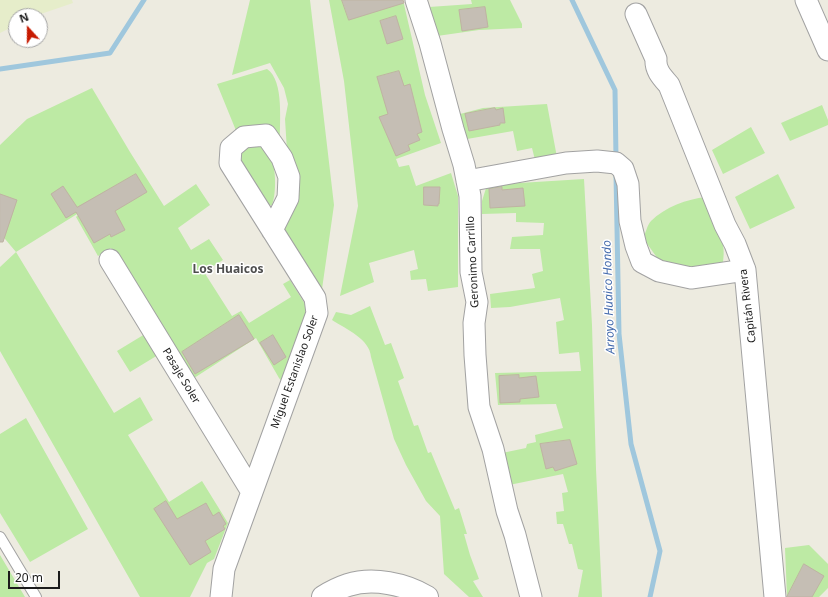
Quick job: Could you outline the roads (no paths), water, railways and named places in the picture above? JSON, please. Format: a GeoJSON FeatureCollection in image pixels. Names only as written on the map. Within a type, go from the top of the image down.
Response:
{"type":"FeatureCollection","features":[{"type":"Feature","properties":{"kind":"street","name":"Geronimo Carrillo"},"geometry":{"type":"LineString","coordinates":[[416,0],[464,165],[470,196],[471,272],[477,302],[474,323],[479,407],[493,449],[507,511],[515,535],[531,597]]}},
{"type":"Feature","properties":{"kind":"street"},"geometry":{"type":"LineString","coordinates":[[806,0],[828,50]]}},
{"type":"Feature","properties":{"kind":"street","name":"Capitán Rivera"},"geometry":{"type":"LineString","coordinates":[[636,14],[656,59],[656,67],[669,85],[725,225],[735,244],[745,270],[775,597]]}},
{"type":"Feature","properties":{"kind":"street","name":"Miguel Estanislao Soler"},"geometry":{"type":"LineString","coordinates":[[221,597],[224,569],[318,313],[315,298],[272,230],[230,163],[231,148],[244,137],[266,135],[282,158],[289,177],[288,198],[272,230]]}},
{"type":"Feature","properties":{"kind":"street"},"geometry":{"type":"LineString","coordinates":[[467,181],[566,162],[616,162],[623,170],[628,184],[630,221],[636,246],[642,262],[659,271],[692,278],[745,270]]}},
{"type":"Feature","properties":{"kind":"street","name":"Pasaje Soler"},"geometry":{"type":"LineString","coordinates":[[110,260],[252,492]]}},
{"type":"Feature","properties":{"kind":"street"},"geometry":{"type":"LineString","coordinates":[[323,597],[348,585],[360,582],[373,582],[402,586],[427,597]]}},
{"type":"Feature","properties":{"kind":"lane"},"geometry":{"type":"LineString","coordinates":[[0,537],[36,597]]}},
{"type":"Feature","properties":{"kind":"waterway"},"geometry":{"type":"LineString","coordinates":[[0,69],[110,53],[144,0]]}},
{"type":"Feature","properties":{"kind":"waterway","name":"Arroyo Huaico Hondo"},"geometry":{"type":"LineString","coordinates":[[572,0],[615,90],[616,159]]}},
{"type":"Feature","properties":{"kind":"waterway","name":"Arroyo Huaico Hondo"},"geometry":{"type":"LineString","coordinates":[[616,175],[619,334],[631,444],[660,551],[650,597]]}},
{"type":"Feature","properties":{"kind":"district","name":"Los Huaicos"},"geometry":{"type":"Point","coordinates":[228,270]}}]}
